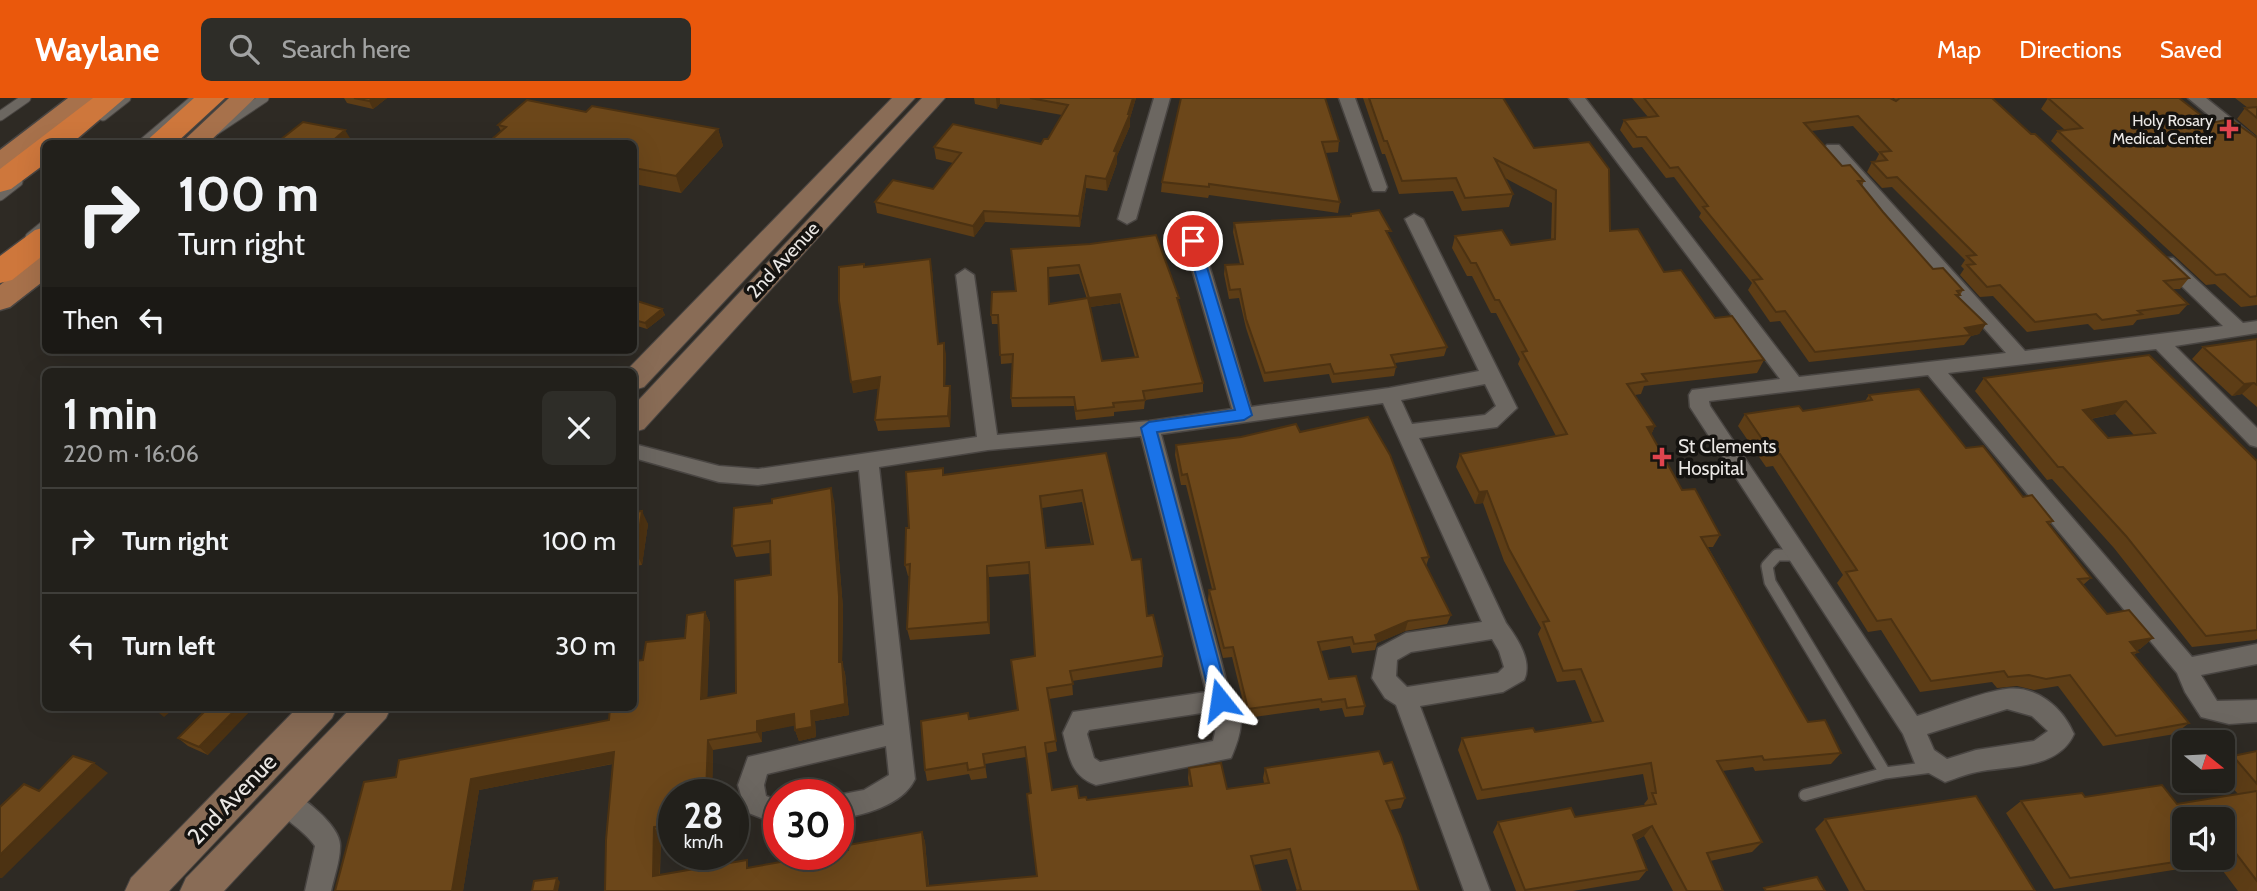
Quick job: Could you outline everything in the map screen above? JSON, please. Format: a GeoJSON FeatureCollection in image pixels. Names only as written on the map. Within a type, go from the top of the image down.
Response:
{"type":"FeatureCollection","features":[{"type":"Feature","properties":{"kind":"highway"},"geometry":{"type":"LineString","coordinates":[[57,140],[111,98]]}},
{"type":"Feature","properties":{"kind":"highway"},"geometry":{"type":"LineString","coordinates":[[162,140],[211,98]]}},
{"type":"Feature","properties":{"kind":"highway"},"geometry":{"type":"LineString","coordinates":[[0,183],[42,152]]}},
{"type":"Feature","properties":{"kind":"highway"},"geometry":{"type":"LineString","coordinates":[[0,272],[42,240]]}},
{"type":"Feature","properties":{"kind":"main road"},"geometry":{"type":"LineString","coordinates":[[0,163],[83,98]]}},
{"type":"Feature","properties":{"kind":"main road"},"geometry":{"type":"LineString","coordinates":[[196,140],[243,98]]}},
{"type":"Feature","properties":{"kind":"main road"},"geometry":{"type":"LineString","coordinates":[[0,300],[42,267]]}},
{"type":"Feature","properties":{"kind":"street","name":"2nd Avenue"},"geometry":{"type":"LineString","coordinates":[[637,377],[904,98]]}},
{"type":"Feature","properties":{"kind":"street","name":"2nd Avenue"},"geometry":{"type":"LineString","coordinates":[[637,419],[934,98]]}},
{"type":"Feature","properties":{"kind":"street"},"geometry":{"type":"LineString","coordinates":[[1127,219],[1162,98]]}},
{"type":"Feature","properties":{"kind":"street"},"geometry":{"type":"LineString","coordinates":[[1347,98],[1379,187]]}},
{"type":"Feature","properties":{"kind":"street"},"geometry":{"type":"LineString","coordinates":[[1577,98],[1794,384]]}},
{"type":"Feature","properties":{"kind":"street"},"geometry":{"type":"LineString","coordinates":[[2196,98],[2257,147]]}},
{"type":"Feature","properties":{"kind":"street"},"geometry":{"type":"LineString","coordinates":[[1833,148],[2019,356]]}},
{"type":"Feature","properties":{"kind":"street"},"geometry":{"type":"LineString","coordinates":[[1405,432],[1490,422],[1507,408],[1414,219]]}},
{"type":"Feature","properties":{"kind":"street"},"geometry":{"type":"LineString","coordinates":[[1193,241],[1244,415]]}},
{"type":"Feature","properties":{"kind":"street"},"geometry":{"type":"LineString","coordinates":[[2151,247],[2248,329]]}},
{"type":"Feature","properties":{"kind":"street"},"geometry":{"type":"LineString","coordinates":[[965,275],[988,443]]}},
{"type":"Feature","properties":{"kind":"street"},"geometry":{"type":"LineString","coordinates":[[1912,728],[2007,699],[2021,700],[2042,708],[2059,724],[2063,734],[2037,752],[1979,760],[1945,771],[1925,758],[1912,728],[1795,555],[1698,400],[1699,395],[2019,356],[2160,342],[2248,329]]}},
{"type":"Feature","properties":{"kind":"street"},"geometry":{"type":"LineString","coordinates":[[2160,342],[2257,440]]}},
{"type":"Feature","properties":{"kind":"street"},"geometry":{"type":"LineString","coordinates":[[1933,368],[2187,668],[2193,685],[2210,710],[2229,713],[2257,710]]}},
{"type":"Feature","properties":{"kind":"street"},"geometry":{"type":"LineString","coordinates":[[637,452],[719,474],[758,477],[988,443],[1149,428],[1244,415],[1389,395],[1491,376]]}},
{"type":"Feature","properties":{"kind":"street"},"geometry":{"type":"LineString","coordinates":[[1389,395],[1497,629],[1515,660],[1516,673],[1503,682],[1405,698]]}},
{"type":"Feature","properties":{"kind":"street"},"geometry":{"type":"LineString","coordinates":[[1149,428],[1220,700],[1227,705],[1231,721],[1222,750],[1096,774],[1083,764],[1075,733],[1082,720],[1220,700]]}},
{"type":"Feature","properties":{"kind":"street"},"geometry":{"type":"LineString","coordinates":[[854,804],[891,790],[902,779],[868,460]]}},
{"type":"Feature","properties":{"kind":"street"},"geometry":{"type":"LineString","coordinates":[[1477,891],[1405,698],[1393,691],[1384,678],[1386,654],[1406,643],[1497,629]]}},
{"type":"Feature","properties":{"kind":"street"},"geometry":{"type":"LineString","coordinates":[[2187,668],[2257,654]]}},
{"type":"Feature","properties":{"kind":"street","name":"2nd Avenue"},"geometry":{"type":"LineString","coordinates":[[144,891],[316,711]]}},
{"type":"Feature","properties":{"kind":"street","name":"2nd Avenue"},"geometry":{"type":"LineString","coordinates":[[199,891],[370,711]]}},
{"type":"Feature","properties":{"kind":"street"},"geometry":{"type":"LineString","coordinates":[[763,807],[755,804],[751,785],[757,765],[897,733]]}},
{"type":"Feature","properties":{"kind":"street"},"geometry":{"type":"LineString","coordinates":[[284,800],[317,827],[328,845],[318,891]]}},
{"type":"Feature","properties":{"kind":"lane"},"geometry":{"type":"LineString","coordinates":[[0,116],[26,98]]}},
{"type":"Feature","properties":{"kind":"lane"},"geometry":{"type":"LineString","coordinates":[[73,140],[126,98]]}},
{"type":"Feature","properties":{"kind":"lane"},"geometry":{"type":"LineString","coordinates":[[147,140],[196,98]]}},
{"type":"Feature","properties":{"kind":"lane"},"geometry":{"type":"LineString","coordinates":[[198,140],[228,125],[264,98]]}},
{"type":"Feature","properties":{"kind":"lane"},"geometry":{"type":"LineString","coordinates":[[0,196],[42,164]]}},
{"type":"Feature","properties":{"kind":"lane"},"geometry":{"type":"LineString","coordinates":[[0,260],[42,227]]}},
{"type":"Feature","properties":{"kind":"lane"},"geometry":{"type":"LineString","coordinates":[[1795,555],[1777,555],[1767,566],[1770,582],[1885,774]]}},
{"type":"Feature","properties":{"kind":"lane"},"geometry":{"type":"LineString","coordinates":[[1805,795],[1885,774],[1934,766]]}},
{"type":"Feature","properties":{"kind":"building"},"geometry":{"type":"Polygon","coordinates":[[[1030,98],[1133,98],[1130,114],[1114,151],[1117,152],[1106,179],[1086,176],[1079,216],[984,211],[973,226],[875,202],[893,180],[933,189],[961,153],[934,147],[953,124],[1041,144],[1044,139],[1048,139],[1068,105],[1030,98]]]}},
{"type":"Feature","properties":{"kind":"building"},"geometry":{"type":"Polygon","coordinates":[[[1181,98],[1325,98],[1339,141],[1322,142],[1340,202],[1209,184],[1209,187],[1162,182],[1181,98]]]}},
{"type":"Feature","properties":{"kind":"building"},"geometry":{"type":"Polygon","coordinates":[[[1369,98],[1503,98],[1534,148],[1589,142],[1609,169],[1610,231],[1638,229],[1664,272],[1681,270],[1715,318],[1732,316],[1764,360],[1642,374],[1647,381],[1627,384],[1655,426],[1647,427],[1682,490],[1695,489],[1720,535],[1701,537],[1808,722],[1825,720],[1841,753],[1717,761],[1762,842],[1707,853],[1723,891],[1687,891],[1652,826],[1633,835],[1647,870],[1525,890],[1498,822],[1571,808],[1575,817],[1656,804],[1652,793],[1656,793],[1651,763],[1482,790],[1462,738],[1533,728],[1535,732],[1603,721],[1581,669],[1563,671],[1543,622],[1549,621],[1509,549],[1487,491],[1479,492],[1460,454],[1567,434],[1522,352],[1527,351],[1499,300],[1495,300],[1476,263],[1471,263],[1455,236],[1502,230],[1511,245],[1555,239],[1556,190],[1495,159],[1513,194],[1465,198],[1456,178],[1402,181],[1369,98]]]}},
{"type":"Feature","properties":{"kind":"building"},"geometry":{"type":"Polygon","coordinates":[[[1644,98],[1890,98],[1896,101],[1900,98],[1992,98],[2031,134],[2035,134],[2189,278],[2164,281],[2188,304],[2138,311],[2142,314],[2102,320],[2096,314],[2035,322],[2000,285],[1987,287],[1967,265],[1975,264],[1967,256],[1976,255],[1897,177],[1887,178],[1872,162],[1887,160],[1880,152],[1891,151],[1858,116],[1804,123],[1842,166],[1850,165],[1864,181],[1858,181],[1883,212],[1933,269],[1943,268],[1963,290],[1957,291],[1960,295],[1956,295],[1986,324],[1965,328],[1971,335],[1815,352],[1785,311],[1776,312],[1753,280],[1762,279],[1703,207],[1708,206],[1678,167],[1670,168],[1646,137],[1637,137],[1624,120],[1658,116],[1644,98]]]}},
{"type":"Feature","properties":{"kind":"building"},"geometry":{"type":"Polygon","coordinates":[[[2048,98],[2179,98],[2211,123],[2230,119],[2257,138],[2257,296],[2250,297],[2225,274],[2216,275],[2058,131],[2082,128],[2048,98]]]}},
{"type":"Feature","properties":{"kind":"building"},"geometry":{"type":"Polygon","coordinates":[[[527,100],[586,112],[592,106],[718,129],[676,176],[637,169],[637,140],[491,140],[506,127],[498,125],[527,100]]]}},
{"type":"Feature","properties":{"kind":"building"},"geometry":{"type":"Polygon","coordinates":[[[2257,107],[2257,118],[2245,108],[2257,107]]]}},
{"type":"Feature","properties":{"kind":"building"},"geometry":{"type":"Polygon","coordinates":[[[303,122],[345,130],[334,140],[280,140],[303,122]]]}},
{"type":"Feature","properties":{"kind":"building"},"geometry":{"type":"Polygon","coordinates":[[[1379,210],[1391,231],[1386,231],[1447,347],[1391,355],[1396,367],[1334,374],[1330,364],[1265,373],[1246,319],[1240,289],[1230,290],[1225,265],[1243,264],[1234,223],[1351,216],[1379,210]]]}},
{"type":"Feature","properties":{"kind":"building"},"geometry":{"type":"Polygon","coordinates":[[[1156,235],[1179,298],[1203,383],[1143,391],[1145,400],[1076,411],[1074,397],[1011,398],[1013,354],[1000,355],[998,315],[991,315],[992,292],[1016,291],[1011,249],[1090,244],[1156,235]],[[1079,265],[1048,268],[1049,304],[1088,298],[1102,361],[1138,357],[1120,294],[1089,298],[1079,265]]]}},
{"type":"Feature","properties":{"kind":"building"},"geometry":{"type":"Polygon","coordinates":[[[930,259],[938,344],[944,343],[944,386],[950,386],[948,416],[875,420],[880,377],[851,382],[839,301],[839,267],[864,264],[864,267],[930,259]]]}},
{"type":"Feature","properties":{"kind":"building"},"geometry":{"type":"Polygon","coordinates":[[[637,301],[662,309],[645,323],[637,321],[637,301]]]}},
{"type":"Feature","properties":{"kind":"building"},"geometry":{"type":"Polygon","coordinates":[[[2257,339],[2257,385],[2244,384],[2203,347],[2257,339]]]}},
{"type":"Feature","properties":{"kind":"building"},"geometry":{"type":"Polygon","coordinates":[[[2149,355],[2257,461],[2257,630],[2206,636],[2126,536],[2063,467],[2058,467],[1984,378],[2149,355]],[[2126,401],[2083,410],[2108,438],[2155,433],[2126,401]]]}},
{"type":"Feature","properties":{"kind":"building"},"geometry":{"type":"Polygon","coordinates":[[[1919,389],[1966,448],[1983,446],[2023,497],[2032,495],[2053,521],[2047,522],[2091,578],[2078,579],[2107,614],[2129,610],[2153,638],[2130,642],[2138,652],[2132,653],[2189,723],[2116,736],[2070,675],[2046,679],[2029,675],[2008,677],[2004,671],[1931,681],[1891,619],[1877,621],[1846,572],[1857,570],[1780,454],[1773,455],[1745,414],[1799,406],[1803,411],[1872,400],[1869,395],[1919,389]]]}},
{"type":"Feature","properties":{"kind":"building"},"geometry":{"type":"Polygon","coordinates":[[[1368,417],[1390,455],[1429,557],[1422,558],[1451,615],[1408,621],[1375,635],[1377,641],[1354,644],[1352,637],[1318,642],[1329,679],[1356,676],[1365,706],[1347,708],[1345,699],[1322,702],[1321,699],[1248,709],[1233,647],[1224,648],[1209,590],[1215,589],[1187,474],[1182,475],[1176,445],[1241,437],[1296,424],[1300,432],[1368,417]]]}},
{"type":"Feature","properties":{"kind":"building"},"geometry":{"type":"Polygon","coordinates":[[[1106,453],[1132,560],[1141,559],[1147,616],[1153,615],[1163,656],[1070,671],[1073,684],[1047,688],[1056,741],[1045,743],[1052,790],[1077,786],[1079,798],[1086,797],[1087,800],[1192,786],[1189,768],[1221,763],[1227,789],[1269,783],[1265,768],[1379,751],[1384,764],[1392,762],[1405,798],[1386,801],[1419,891],[1296,891],[1301,890],[1290,849],[1251,856],[1261,891],[605,891],[606,840],[614,752],[471,779],[452,891],[335,891],[364,782],[396,777],[399,760],[609,720],[610,711],[637,711],[637,661],[643,660],[646,642],[685,638],[687,615],[705,612],[701,699],[736,693],[735,580],[771,575],[770,541],[732,546],[734,508],[772,503],[772,499],[831,488],[839,596],[839,662],[842,662],[845,704],[811,711],[812,727],[795,730],[794,714],[757,721],[757,732],[708,740],[707,779],[658,779],[658,826],[654,827],[653,876],[688,870],[749,870],[749,868],[763,865],[763,870],[854,870],[854,844],[922,832],[927,886],[1037,876],[1027,794],[1031,793],[1025,747],[983,754],[985,767],[968,770],[967,763],[925,770],[921,721],[968,713],[969,719],[1018,710],[1011,660],[1035,656],[1029,562],[987,566],[988,622],[907,629],[910,564],[905,565],[906,528],[909,528],[906,472],[943,468],[943,475],[1106,453]],[[1082,490],[1040,496],[1046,548],[1093,544],[1082,490]]]}},
{"type":"Feature","properties":{"kind":"building"},"geometry":{"type":"Polygon","coordinates":[[[642,511],[637,545],[637,512],[642,511]]]}},
{"type":"Feature","properties":{"kind":"building"},"geometry":{"type":"Polygon","coordinates":[[[205,711],[234,711],[199,747],[178,738],[205,711]]]}},
{"type":"Feature","properties":{"kind":"building"},"geometry":{"type":"Polygon","coordinates":[[[2257,751],[2257,784],[2235,758],[2235,756],[2257,751]]]}},
{"type":"Feature","properties":{"kind":"building"},"geometry":{"type":"Polygon","coordinates":[[[73,756],[94,763],[0,855],[0,807],[24,784],[39,791],[73,756]]]}},
{"type":"Feature","properties":{"kind":"building"},"geometry":{"type":"Polygon","coordinates":[[[2162,785],[2177,804],[2257,791],[2257,881],[2235,852],[2235,807],[2172,807],[2172,862],[2070,878],[2021,801],[2082,793],[2085,797],[2162,785]]]}},
{"type":"Feature","properties":{"kind":"building"},"geometry":{"type":"Polygon","coordinates":[[[1976,796],[2035,891],[1865,891],[1825,819],[1976,796]]]}},
{"type":"Feature","properties":{"kind":"building"},"geometry":{"type":"Polygon","coordinates":[[[1817,877],[1825,891],[1766,891],[1764,888],[1817,877]]]}},
{"type":"Feature","properties":{"kind":"building"},"geometry":{"type":"Polygon","coordinates":[[[557,878],[554,891],[532,891],[534,881],[557,878]]]}},
{"type":"Feature","properties":{"kind":"place","name":"Holy Rosary Medical Center"},"geometry":{"type":"Point","coordinates":[2229,129]}},
{"type":"Feature","properties":{"kind":"place","name":"St Clements Hospital"},"geometry":{"type":"Point","coordinates":[1662,457]}},
{"type":"Feature","properties":{"kind":"route"},"geometry":{"type":"LineString","coordinates":[[1193,241],[1244,415],[1149,428],[1220,700]]}}]}
